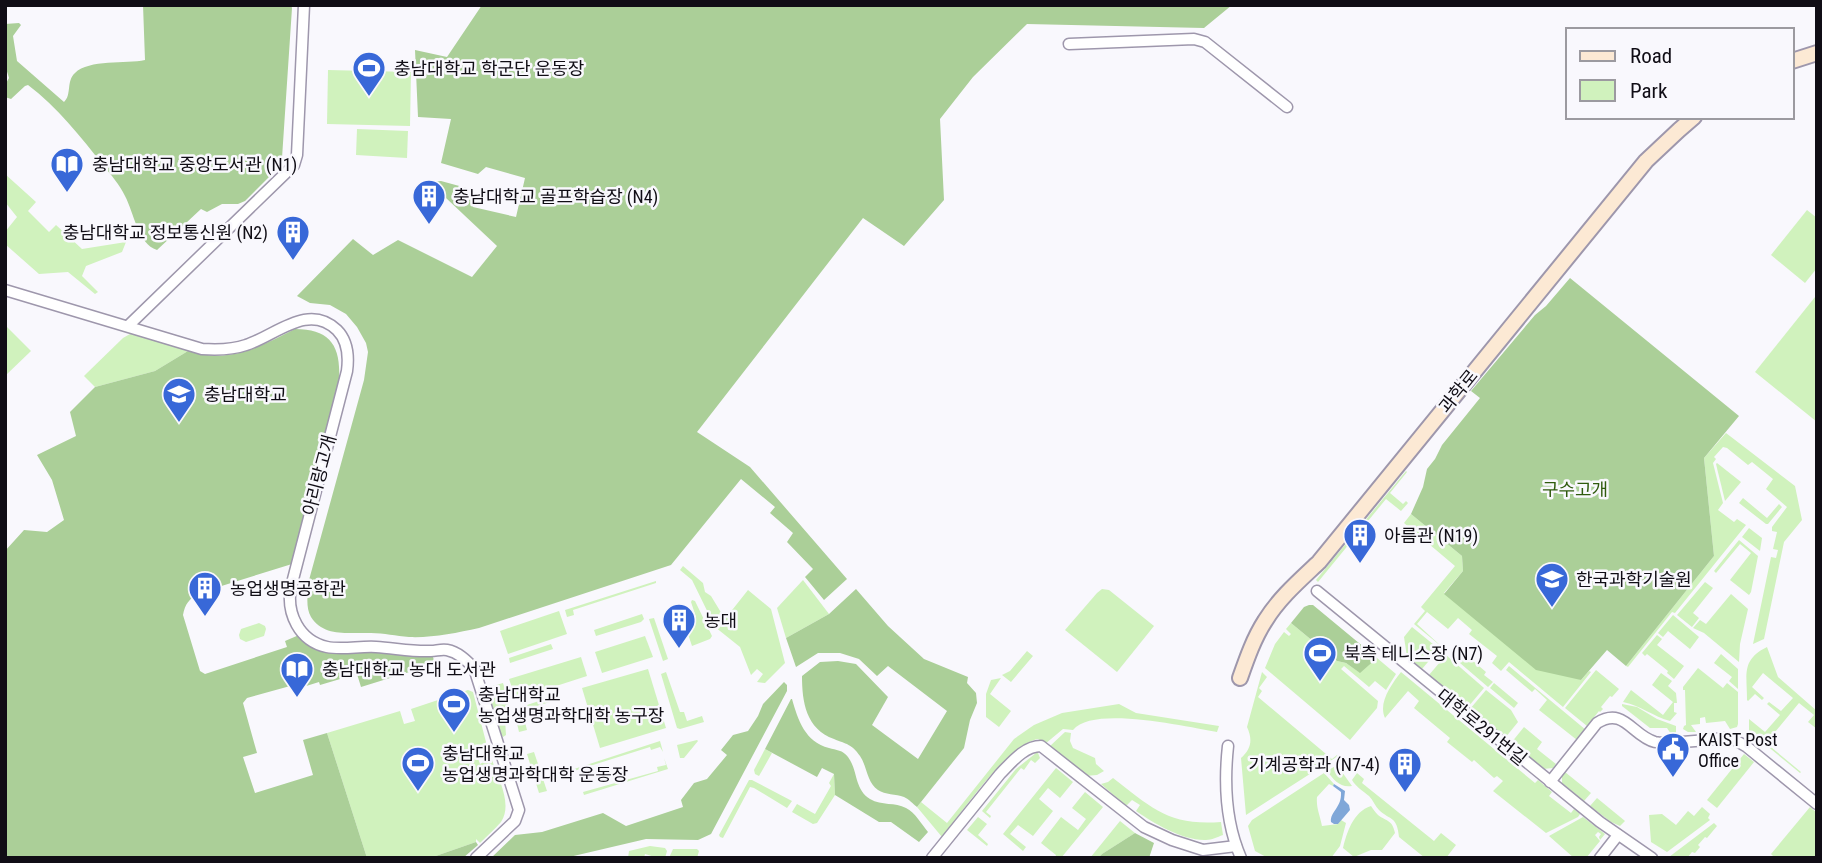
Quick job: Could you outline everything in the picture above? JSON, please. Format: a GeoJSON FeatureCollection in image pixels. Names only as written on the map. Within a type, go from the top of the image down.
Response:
{"type":"FeatureCollection","features":[{"type":"Feature","properties":{"kind":"street"},"geometry":{"type":"LineString","coordinates":[[128,326],[294,164],[297,156],[304,5]]}},
{"type":"Feature","properties":{"kind":"street"},"geometry":{"type":"LineString","coordinates":[[1069,44],[1194,39],[1205,42],[1287,107]]}},
{"type":"Feature","properties":{"kind":"street"},"geometry":{"type":"LineString","coordinates":[[1794,60],[1817,53]]}},
{"type":"Feature","properties":{"kind":"street","name":"과학로"},"geometry":{"type":"LineString","coordinates":[[1240,678],[1266,620],[1291,588],[1319,562],[1646,161],[1692,119]]}},
{"type":"Feature","properties":{"kind":"street","name":"아리랑고개"},"geometry":{"type":"LineString","coordinates":[[5,290],[202,349],[237,348],[309,318],[324,321],[336,329],[346,344],[347,371],[291,587],[293,619],[309,638],[328,647],[445,650],[466,659],[474,668],[520,810],[512,824],[476,858]]}},
{"type":"Feature","properties":{"kind":"street","name":"대학로291번길"},"geometry":{"type":"LineString","coordinates":[[1317,591],[1600,822],[1616,838],[1652,858]]}},
{"type":"Feature","properties":{"kind":"street"},"geometry":{"type":"LineString","coordinates":[[1550,782],[1597,723],[1612,717],[1622,720],[1658,743],[1727,738],[1735,740],[1817,804]]}},
{"type":"Feature","properties":{"kind":"street"},"geometry":{"type":"LineString","coordinates":[[932,858],[1005,768],[1033,746],[1041,746],[1144,827],[1203,850],[1236,845]]}},
{"type":"Feature","properties":{"kind":"street"},"geometry":{"type":"LineString","coordinates":[[1228,746],[1226,765],[1232,834],[1241,858]]}},
{"type":"Feature","properties":{"kind":"street"},"geometry":{"type":"LineString","coordinates":[[1600,858],[1616,838]]}},
{"type":"Feature","properties":{"kind":"green space"},"geometry":{"type":"Polygon","coordinates":[[[143,5],[291,5],[292,8],[282,158],[277,169],[245,201],[222,204],[207,212],[201,209],[157,250],[141,235],[118,184],[59,113],[28,85],[11,99],[5,97],[5,85],[9,78],[5,65],[5,24],[21,25],[13,36],[17,61],[64,102],[72,76],[81,69],[98,64],[145,60],[143,5]]]}},
{"type":"Feature","properties":{"kind":"green space"},"geometry":{"type":"Polygon","coordinates":[[[482,5],[1232,5],[1204,28],[1027,24],[973,77],[940,119],[944,200],[904,246],[863,218],[697,432],[750,467],[847,579],[824,600],[805,577],[813,569],[787,542],[793,533],[770,513],[775,507],[741,479],[671,565],[462,632],[404,637],[330,631],[316,624],[309,613],[309,580],[364,380],[368,352],[357,327],[346,314],[330,305],[310,303],[297,296],[353,239],[373,255],[398,240],[472,277],[497,246],[429,182],[441,181],[474,190],[473,207],[516,217],[525,178],[486,167],[478,174],[441,163],[451,119],[418,117],[415,50],[447,57],[482,5]]]}},
{"type":"Feature","properties":{"kind":"green space","name":"충남대학교 학군단 운동장"},"geometry":{"type":"Polygon","coordinates":[[[328,70],[411,72],[410,126],[327,124],[328,70]]]}},
{"type":"Feature","properties":{"kind":"green space","name":"충남대학교 학군단 운동장"},"geometry":{"type":"Polygon","coordinates":[[[357,129],[408,131],[407,158],[356,155],[357,129]]]}},
{"type":"Feature","properties":{"kind":"green space"},"geometry":{"type":"Polygon","coordinates":[[[5,174],[36,202],[28,211],[49,232],[56,225],[82,249],[126,242],[122,252],[86,266],[82,276],[98,292],[95,294],[68,272],[39,274],[5,244],[5,232],[17,217],[5,202],[5,174]]]}},
{"type":"Feature","properties":{"kind":"green space"},"geometry":{"type":"Polygon","coordinates":[[[1807,210],[1817,218],[1817,268],[1805,283],[1771,255],[1807,210]]]}},
{"type":"Feature","properties":{"kind":"green space","name":"구수고개"},"geometry":{"type":"Polygon","coordinates":[[[1570,278],[1739,416],[1704,458],[1714,556],[1626,666],[1607,650],[1581,680],[1536,670],[1444,594],[1463,571],[1462,556],[1411,514],[1423,487],[1427,469],[1442,445],[1480,398],[1471,391],[1570,278]]]}},
{"type":"Feature","properties":{"kind":"green space"},"geometry":{"type":"Polygon","coordinates":[[[1815,297],[1817,298],[1817,422],[1755,372],[1815,297]]]}},
{"type":"Feature","properties":{"kind":"green space"},"geometry":{"type":"Polygon","coordinates":[[[5,325],[31,351],[5,376],[5,325]]]}},
{"type":"Feature","properties":{"kind":"green space"},"geometry":{"type":"Polygon","coordinates":[[[295,329],[317,332],[331,342],[338,357],[339,379],[292,564],[199,593],[188,602],[183,615],[200,671],[205,674],[287,647],[285,641],[299,635],[309,644],[433,657],[435,664],[361,687],[357,674],[320,685],[319,682],[303,687],[301,683],[247,698],[243,703],[257,753],[243,757],[255,793],[313,775],[303,740],[327,733],[367,858],[5,858],[5,551],[24,530],[47,532],[64,520],[52,480],[37,455],[76,436],[70,412],[95,387],[155,371],[188,351],[217,356],[244,352],[295,329]]]}},
{"type":"Feature","properties":{"kind":"green space"},"geometry":{"type":"Polygon","coordinates":[[[130,334],[188,351],[155,371],[95,387],[84,376],[130,334]]]}},
{"type":"Feature","properties":{"kind":"green space"},"geometry":{"type":"Polygon","coordinates":[[[1726,433],[1795,486],[1802,520],[1784,542],[1764,639],[1753,644],[1771,557],[1776,558],[1778,550],[1773,549],[1777,532],[1772,531],[1772,527],[1787,507],[1766,489],[1773,479],[1752,462],[1748,465],[1723,447],[1714,457],[1716,459],[1713,463],[1723,503],[1718,510],[1734,522],[1737,519],[1746,525],[1628,667],[1626,666],[1714,556],[1704,458],[1726,433]]]}},
{"type":"Feature","properties":{"kind":"green space"},"geometry":{"type":"Polygon","coordinates":[[[1716,464],[1741,482],[1725,501],[1716,464]]]}},
{"type":"Feature","properties":{"kind":"green space"},"geometry":{"type":"Polygon","coordinates":[[[1406,471],[1390,493],[1403,504],[1406,501],[1408,503],[1401,511],[1386,499],[1318,582],[1316,580],[1406,471]]]}},
{"type":"Feature","properties":{"kind":"green space"},"geometry":{"type":"Polygon","coordinates":[[[1743,498],[1767,518],[1779,504],[1782,507],[1766,524],[1739,503],[1743,498]]]}},
{"type":"Feature","properties":{"kind":"green space"},"geometry":{"type":"Polygon","coordinates":[[[1411,514],[1462,556],[1463,571],[1444,593],[1581,680],[1591,672],[1563,707],[1509,662],[1501,671],[1492,663],[1497,656],[1469,634],[1472,630],[1458,618],[1448,629],[1427,612],[1417,624],[1442,647],[1414,624],[1425,611],[1421,607],[1455,566],[1404,523],[1411,514]]]}},
{"type":"Feature","properties":{"kind":"green space"},"geometry":{"type":"Polygon","coordinates":[[[1749,528],[1762,538],[1760,551],[1742,537],[1749,528]]]}},
{"type":"Feature","properties":{"kind":"green space"},"geometry":{"type":"Polygon","coordinates":[[[1739,540],[1758,556],[1749,595],[1730,580],[1751,553],[1740,544],[1716,573],[1714,571],[1739,540]]]}},
{"type":"Feature","properties":{"kind":"green space"},"geometry":{"type":"Polygon","coordinates":[[[683,566],[703,583],[705,592],[711,596],[725,619],[748,590],[771,609],[785,663],[765,683],[757,682],[763,674],[757,669],[751,675],[740,647],[715,627],[692,580],[680,570],[683,566]]]}},
{"type":"Feature","properties":{"kind":"green space"},"geometry":{"type":"Polygon","coordinates":[[[803,580],[829,614],[786,638],[777,608],[803,580]]]}},
{"type":"Feature","properties":{"kind":"green space"},"geometry":{"type":"Polygon","coordinates":[[[656,581],[573,610],[574,615],[567,617],[565,610],[656,581]]]}},
{"type":"Feature","properties":{"kind":"green space"},"geometry":{"type":"Polygon","coordinates":[[[1705,582],[1713,588],[1693,613],[1699,618],[1692,627],[1677,615],[1705,582]]]}},
{"type":"Feature","properties":{"kind":"green space"},"geometry":{"type":"Polygon","coordinates":[[[856,589],[888,626],[924,659],[968,677],[967,683],[976,693],[977,703],[964,748],[917,807],[904,797],[884,793],[874,787],[854,749],[817,729],[807,714],[802,676],[820,662],[838,661],[856,664],[888,697],[872,725],[918,759],[947,711],[888,666],[877,676],[859,659],[840,653],[818,653],[796,667],[786,638],[829,614],[856,589]]]}},
{"type":"Feature","properties":{"kind":"green space"},"geometry":{"type":"Polygon","coordinates":[[[1102,589],[1109,590],[1154,626],[1117,672],[1065,630],[1102,589]]]}},
{"type":"Feature","properties":{"kind":"green space"},"geometry":{"type":"Polygon","coordinates":[[[1731,594],[1748,609],[1739,662],[1704,633],[1693,628],[1700,620],[1706,624],[1731,594]]]}},
{"type":"Feature","properties":{"kind":"green space"},"geometry":{"type":"Polygon","coordinates":[[[692,600],[695,601],[712,636],[692,646],[684,622],[696,617],[692,600]]]}},
{"type":"Feature","properties":{"kind":"green space"},"geometry":{"type":"Polygon","coordinates":[[[1313,605],[1377,658],[1360,673],[1346,663],[1337,661],[1291,623],[1304,607],[1313,605]]]}},
{"type":"Feature","properties":{"kind":"green space"},"geometry":{"type":"Polygon","coordinates":[[[559,611],[567,634],[508,654],[500,631],[559,611]]]}},
{"type":"Feature","properties":{"kind":"green space"},"geometry":{"type":"Polygon","coordinates":[[[642,614],[644,619],[641,622],[596,636],[594,630],[642,614]]]}},
{"type":"Feature","properties":{"kind":"green space"},"geometry":{"type":"Polygon","coordinates":[[[1673,615],[1699,637],[1690,649],[1668,631],[1663,637],[1658,633],[1673,615]]]}},
{"type":"Feature","properties":{"kind":"green space"},"geometry":{"type":"Polygon","coordinates":[[[654,618],[668,659],[663,661],[649,619],[654,618]]]}},
{"type":"Feature","properties":{"kind":"green space"},"geometry":{"type":"Polygon","coordinates":[[[259,623],[265,626],[264,636],[246,642],[240,639],[241,629],[259,623]]]}},
{"type":"Feature","properties":{"kind":"green space","name":"북측 테니스장 (N7)"},"geometry":{"type":"Polygon","coordinates":[[[1291,623],[1337,661],[1346,663],[1359,672],[1377,658],[1396,674],[1386,690],[1375,681],[1369,687],[1344,666],[1341,669],[1378,701],[1377,708],[1350,740],[1265,668],[1275,644],[1284,632],[1289,636],[1291,634],[1286,629],[1291,623]]]}},
{"type":"Feature","properties":{"kind":"green space"},"geometry":{"type":"Polygon","coordinates":[[[1412,627],[1439,649],[1422,669],[1407,657],[1404,637],[1412,627]]]}},
{"type":"Feature","properties":{"kind":"green space"},"geometry":{"type":"Polygon","coordinates":[[[1657,635],[1662,639],[1657,645],[1684,666],[1674,679],[1668,671],[1642,653],[1657,635]]]}},
{"type":"Feature","properties":{"kind":"green space"},"geometry":{"type":"Polygon","coordinates":[[[645,636],[653,657],[602,673],[595,652],[645,636]]]}},
{"type":"Feature","properties":{"kind":"green space"},"geometry":{"type":"Polygon","coordinates":[[[551,644],[553,649],[510,663],[509,658],[551,644]]]}},
{"type":"Feature","properties":{"kind":"green space"},"geometry":{"type":"Polygon","coordinates":[[[1767,647],[1778,677],[1817,711],[1817,729],[1808,722],[1814,715],[1799,703],[1766,743],[1800,773],[1749,731],[1749,719],[1765,732],[1780,715],[1767,704],[1769,702],[1781,711],[1793,698],[1763,673],[1752,687],[1764,698],[1762,700],[1755,694],[1747,700],[1746,675],[1749,663],[1767,647]]]}},
{"type":"Feature","properties":{"kind":"green space"},"geometry":{"type":"Polygon","coordinates":[[[1027,651],[1033,656],[1011,682],[1002,675],[1010,671],[1027,651]]]}},
{"type":"Feature","properties":{"kind":"green space"},"geometry":{"type":"Polygon","coordinates":[[[1721,654],[1738,669],[1738,689],[1729,681],[1732,677],[1714,663],[1721,654]]]}},
{"type":"Feature","properties":{"kind":"green space"},"geometry":{"type":"Polygon","coordinates":[[[1446,655],[1484,688],[1468,707],[1429,675],[1446,655]]]}},
{"type":"Feature","properties":{"kind":"green space"},"geometry":{"type":"Polygon","coordinates":[[[1466,655],[1486,672],[1484,675],[1493,682],[1488,687],[1460,663],[1466,655]]]}},
{"type":"Feature","properties":{"kind":"green space"},"geometry":{"type":"Polygon","coordinates":[[[581,657],[587,676],[516,699],[509,679],[581,657]]]}},
{"type":"Feature","properties":{"kind":"green space"},"geometry":{"type":"Polygon","coordinates":[[[1509,666],[1586,730],[1577,740],[1539,710],[1547,700],[1535,689],[1532,692],[1506,670],[1509,666]]]}},
{"type":"Feature","properties":{"kind":"green space"},"geometry":{"type":"Polygon","coordinates":[[[1698,668],[1723,688],[1727,683],[1738,692],[1737,727],[1730,729],[1725,721],[1706,723],[1705,717],[1700,718],[1700,724],[1691,725],[1696,732],[1683,729],[1686,725],[1683,687],[1698,668]]]}},
{"type":"Feature","properties":{"kind":"green space"},"geometry":{"type":"Polygon","coordinates":[[[648,669],[666,728],[600,748],[582,688],[648,669]]]}},
{"type":"Feature","properties":{"kind":"green space"},"geometry":{"type":"Polygon","coordinates":[[[1596,670],[1619,689],[1610,696],[1601,707],[1603,709],[1587,726],[1565,708],[1596,670]]]}},
{"type":"Feature","properties":{"kind":"green space"},"geometry":{"type":"Polygon","coordinates":[[[666,672],[680,712],[684,712],[687,721],[702,716],[704,722],[677,728],[661,674],[666,672]]]}},
{"type":"Feature","properties":{"kind":"green space"},"geometry":{"type":"Polygon","coordinates":[[[1262,672],[1267,677],[1259,688],[1262,691],[1258,697],[1332,759],[1338,756],[1246,815],[1241,758],[1250,744],[1247,727],[1262,672]]]}},
{"type":"Feature","properties":{"kind":"green space"},"geometry":{"type":"Polygon","coordinates":[[[1401,672],[1535,783],[1538,780],[1552,792],[1549,796],[1571,813],[1574,809],[1580,814],[1578,817],[1546,833],[1493,791],[1503,781],[1497,776],[1494,778],[1474,760],[1472,762],[1447,742],[1450,738],[1414,708],[1419,701],[1408,691],[1385,718],[1384,700],[1401,672]]]}},
{"type":"Feature","properties":{"kind":"green space"},"geometry":{"type":"Polygon","coordinates":[[[1661,673],[1672,681],[1668,686],[1676,693],[1674,712],[1677,713],[1670,721],[1623,702],[1631,690],[1663,715],[1673,702],[1652,685],[1661,673]]]}},
{"type":"Feature","properties":{"kind":"green space"},"geometry":{"type":"Polygon","coordinates":[[[1001,678],[990,694],[1011,711],[999,727],[986,717],[986,694],[991,680],[1001,678]]]}},
{"type":"Feature","properties":{"kind":"green space"},"geometry":{"type":"Polygon","coordinates":[[[784,682],[787,691],[711,834],[698,840],[646,839],[565,858],[491,858],[515,835],[542,832],[603,813],[626,826],[683,807],[681,800],[694,783],[707,779],[727,755],[721,750],[733,735],[748,731],[763,704],[784,682]]]}},
{"type":"Feature","properties":{"kind":"green space"},"geometry":{"type":"Polygon","coordinates":[[[503,683],[509,702],[505,719],[506,735],[503,737],[487,690],[503,683]]]}},
{"type":"Feature","properties":{"kind":"green space"},"geometry":{"type":"Polygon","coordinates":[[[1494,683],[1518,703],[1514,708],[1490,688],[1494,683]]]}},
{"type":"Feature","properties":{"kind":"green space","name":"충남대학교 농업생명과학대학 운동장"},"geometry":{"type":"Polygon","coordinates":[[[468,690],[473,692],[486,742],[474,747],[480,764],[492,760],[505,799],[501,822],[480,843],[476,839],[476,842],[430,858],[367,858],[327,733],[400,711],[404,724],[415,721],[411,709],[468,690]]]}},
{"type":"Feature","properties":{"kind":"green space"},"geometry":{"type":"Polygon","coordinates":[[[1486,690],[1511,710],[1518,722],[1505,738],[1470,709],[1486,690]]]}},
{"type":"Feature","properties":{"kind":"green space"},"geometry":{"type":"Polygon","coordinates":[[[557,695],[559,699],[534,707],[539,721],[537,722],[534,715],[524,718],[527,730],[519,732],[515,715],[521,707],[557,695]]]}},
{"type":"Feature","properties":{"kind":"green space"},"geometry":{"type":"Polygon","coordinates":[[[791,699],[808,735],[821,745],[842,752],[848,757],[865,795],[875,801],[902,806],[915,816],[928,832],[919,842],[891,822],[879,822],[835,795],[834,774],[822,768],[817,777],[765,749],[791,699]]]}},
{"type":"Feature","properties":{"kind":"green space"},"geometry":{"type":"Polygon","coordinates":[[[1119,704],[1136,713],[1219,726],[1217,732],[1119,718],[1084,723],[1073,730],[1063,729],[1045,744],[1038,739],[1013,753],[986,780],[942,837],[917,807],[921,802],[947,823],[1014,739],[1034,725],[1062,713],[1119,704]]]}},
{"type":"Feature","properties":{"kind":"green space"},"geometry":{"type":"Polygon","coordinates":[[[1622,704],[1637,707],[1676,726],[1676,733],[1671,734],[1667,728],[1650,728],[1622,704]]]}},
{"type":"Feature","properties":{"kind":"green space"},"geometry":{"type":"Polygon","coordinates":[[[1524,727],[1542,742],[1537,749],[1556,764],[1553,768],[1543,769],[1511,743],[1524,727]]]}},
{"type":"Feature","properties":{"kind":"green space"},"geometry":{"type":"Polygon","coordinates":[[[1065,732],[1071,733],[1073,748],[1095,758],[1096,764],[1104,771],[1085,776],[1049,747],[1065,732]]]}},
{"type":"Feature","properties":{"kind":"green space"},"geometry":{"type":"Polygon","coordinates":[[[697,740],[684,758],[680,758],[677,745],[697,740]]]}},
{"type":"Feature","properties":{"kind":"green space"},"geometry":{"type":"Polygon","coordinates":[[[660,741],[663,752],[660,747],[651,750],[650,747],[574,771],[574,769],[660,741]]]}},
{"type":"Feature","properties":{"kind":"green space"},"geometry":{"type":"Polygon","coordinates":[[[765,749],[772,753],[759,776],[754,770],[765,749]]]}},
{"type":"Feature","properties":{"kind":"green space"},"geometry":{"type":"Polygon","coordinates":[[[534,752],[547,791],[539,793],[527,754],[534,752]]]}},
{"type":"Feature","properties":{"kind":"green space"},"geometry":{"type":"Polygon","coordinates":[[[1036,753],[1040,758],[1035,763],[1031,760],[1024,770],[1021,768],[986,812],[990,818],[982,811],[1016,769],[1036,753]]]}},
{"type":"Feature","properties":{"kind":"green space"},"geometry":{"type":"Polygon","coordinates":[[[1744,754],[1754,762],[1717,808],[1707,800],[1744,754]]]}},
{"type":"Feature","properties":{"kind":"green space"},"geometry":{"type":"Polygon","coordinates":[[[664,758],[668,769],[584,795],[583,792],[658,771],[657,767],[666,765],[664,758]]]}},
{"type":"Feature","properties":{"kind":"green space"},"geometry":{"type":"Polygon","coordinates":[[[1337,765],[1352,786],[1341,785],[1327,771],[1337,765]]]}},
{"type":"Feature","properties":{"kind":"green space"},"geometry":{"type":"Polygon","coordinates":[[[1056,768],[1073,782],[1060,798],[1048,788],[1039,799],[1053,811],[1033,836],[1018,825],[1010,834],[1026,847],[1023,851],[1003,834],[1056,768]]]}},
{"type":"Feature","properties":{"kind":"green space"},"geometry":{"type":"Polygon","coordinates":[[[1565,772],[1591,793],[1584,801],[1562,783],[1565,772]]]}},
{"type":"Feature","properties":{"kind":"green space"},"geometry":{"type":"Polygon","coordinates":[[[1324,773],[1334,784],[1329,784],[1317,797],[1322,826],[1338,824],[1341,820],[1346,823],[1340,846],[1331,858],[1268,858],[1255,851],[1248,826],[1252,820],[1324,773]]]}},
{"type":"Feature","properties":{"kind":"green space"},"geometry":{"type":"Polygon","coordinates":[[[1357,773],[1364,779],[1362,783],[1434,841],[1441,833],[1456,845],[1446,858],[1425,858],[1399,837],[1395,822],[1379,810],[1352,780],[1357,773]]]}},
{"type":"Feature","properties":{"kind":"green space"},"geometry":{"type":"Polygon","coordinates":[[[834,774],[835,795],[817,823],[813,824],[792,812],[797,804],[815,814],[831,786],[829,783],[834,774]]]}},
{"type":"Feature","properties":{"kind":"green space"},"geometry":{"type":"Polygon","coordinates":[[[1113,778],[1151,806],[1174,818],[1221,822],[1223,835],[1210,840],[1197,840],[1160,826],[1136,811],[1140,805],[1132,800],[1125,805],[1101,784],[1113,778]]]}},
{"type":"Feature","properties":{"kind":"green space"},"geometry":{"type":"Polygon","coordinates":[[[749,780],[792,801],[787,808],[750,787],[723,838],[720,837],[719,835],[749,780]]]}},
{"type":"Feature","properties":{"kind":"green space"},"geometry":{"type":"Polygon","coordinates":[[[1085,792],[1103,807],[1061,858],[1055,858],[1056,855],[1041,843],[1061,817],[1078,830],[1086,819],[1072,808],[1085,792]]]}},
{"type":"Feature","properties":{"kind":"green space"},"geometry":{"type":"Polygon","coordinates":[[[1597,798],[1625,821],[1620,826],[1590,806],[1597,798]]]}},
{"type":"Feature","properties":{"kind":"green space"},"geometry":{"type":"Polygon","coordinates":[[[1371,806],[1378,815],[1391,823],[1395,833],[1382,850],[1371,850],[1354,857],[1343,848],[1347,836],[1355,818],[1371,806]]]}},
{"type":"Feature","properties":{"kind":"green space"},"geometry":{"type":"Polygon","coordinates":[[[1702,807],[1710,814],[1710,820],[1667,852],[1651,842],[1649,815],[1662,814],[1676,825],[1688,811],[1694,816],[1702,807]]]}},
{"type":"Feature","properties":{"kind":"green space"},"geometry":{"type":"Polygon","coordinates":[[[1810,807],[1817,813],[1817,854],[1813,858],[1775,858],[1771,854],[1810,807]]]}},
{"type":"Feature","properties":{"kind":"green space"},"geometry":{"type":"Polygon","coordinates":[[[978,817],[987,824],[978,835],[987,846],[967,830],[978,817]]]}},
{"type":"Feature","properties":{"kind":"green space"},"geometry":{"type":"Polygon","coordinates":[[[1583,817],[1605,834],[1600,840],[1601,834],[1598,832],[1595,835],[1600,841],[1586,858],[1574,858],[1549,836],[1583,817]]]}},
{"type":"Feature","properties":{"kind":"green space"},"geometry":{"type":"Polygon","coordinates":[[[1120,821],[1135,833],[1098,858],[1090,858],[1120,821]]]}},
{"type":"Feature","properties":{"kind":"green space"},"geometry":{"type":"Polygon","coordinates":[[[1714,823],[1717,826],[1698,845],[1700,847],[1695,853],[1692,852],[1687,858],[1669,857],[1714,823]]]}},
{"type":"Feature","properties":{"kind":"green space"},"geometry":{"type":"Polygon","coordinates":[[[1135,833],[1154,843],[1149,858],[1098,858],[1102,854],[1135,833]]]}},
{"type":"Feature","properties":{"kind":"green space"},"geometry":{"type":"Polygon","coordinates":[[[476,842],[478,845],[463,858],[430,858],[476,842]]]}},
{"type":"Feature","properties":{"kind":"green space"},"geometry":{"type":"Polygon","coordinates":[[[650,846],[665,848],[665,858],[645,854],[644,858],[628,858],[629,851],[650,846]]]}},
{"type":"Feature","properties":{"kind":"green space"},"geometry":{"type":"Polygon","coordinates":[[[673,849],[699,851],[697,858],[669,858],[673,849]]]}},
{"type":"Feature","properties":{"kind":"water"},"geometry":{"type":"Polygon","coordinates":[[[1334,784],[1345,791],[1344,800],[1350,810],[1338,824],[1331,822],[1341,797],[1341,792],[1334,784]]]}},
{"type":"Feature","properties":{"kind":"place","name":"충남대학교 학군단 운동장"},"geometry":{"type":"Point","coordinates":[369,98]}},
{"type":"Feature","properties":{"kind":"place","name":"충남대학교 중앙도서관 (N1)"},"geometry":{"type":"Point","coordinates":[67,194]}},
{"type":"Feature","properties":{"kind":"place","name":"충남대학교 골프학습장 (N4)"},"geometry":{"type":"Point","coordinates":[429,226]}},
{"type":"Feature","properties":{"kind":"place","name":"충남대학교 정보통신원 (N2)"},"geometry":{"type":"Point","coordinates":[293,262]}},
{"type":"Feature","properties":{"kind":"place","name":"충남대학교"},"geometry":{"type":"Point","coordinates":[179,424]}},
{"type":"Feature","properties":{"kind":"place","name":"아름관 (N19)"},"geometry":{"type":"Point","coordinates":[1360,565]}},
{"type":"Feature","properties":{"kind":"place","name":"한국과학기술원"},"geometry":{"type":"Point","coordinates":[1552,609]}},
{"type":"Feature","properties":{"kind":"place","name":"농업생명공학관"},"geometry":{"type":"Point","coordinates":[205,618]}},
{"type":"Feature","properties":{"kind":"place","name":"농대"},"geometry":{"type":"Point","coordinates":[679,650]}},
{"type":"Feature","properties":{"kind":"place","name":"북측 테니스장 (N7)"},"geometry":{"type":"Point","coordinates":[1320,683]}},
{"type":"Feature","properties":{"kind":"place","name":"충남대학교 농대 도서관"},"geometry":{"type":"Point","coordinates":[297,699]}},
{"type":"Feature","properties":{"kind":"place","name":"충남대학교 농업생명과학대학 농구장"},"geometry":{"type":"Point","coordinates":[454,734]}},
{"type":"Feature","properties":{"kind":"place","name":"KAIST Post Office"},"geometry":{"type":"Point","coordinates":[1673,779]}},
{"type":"Feature","properties":{"kind":"place","name":"충남대학교 농업생명과학대학 운동장"},"geometry":{"type":"Point","coordinates":[418,793]}},
{"type":"Feature","properties":{"kind":"place","name":"기계공학과 (N7-4)"},"geometry":{"type":"Point","coordinates":[1405,794]}}]}
